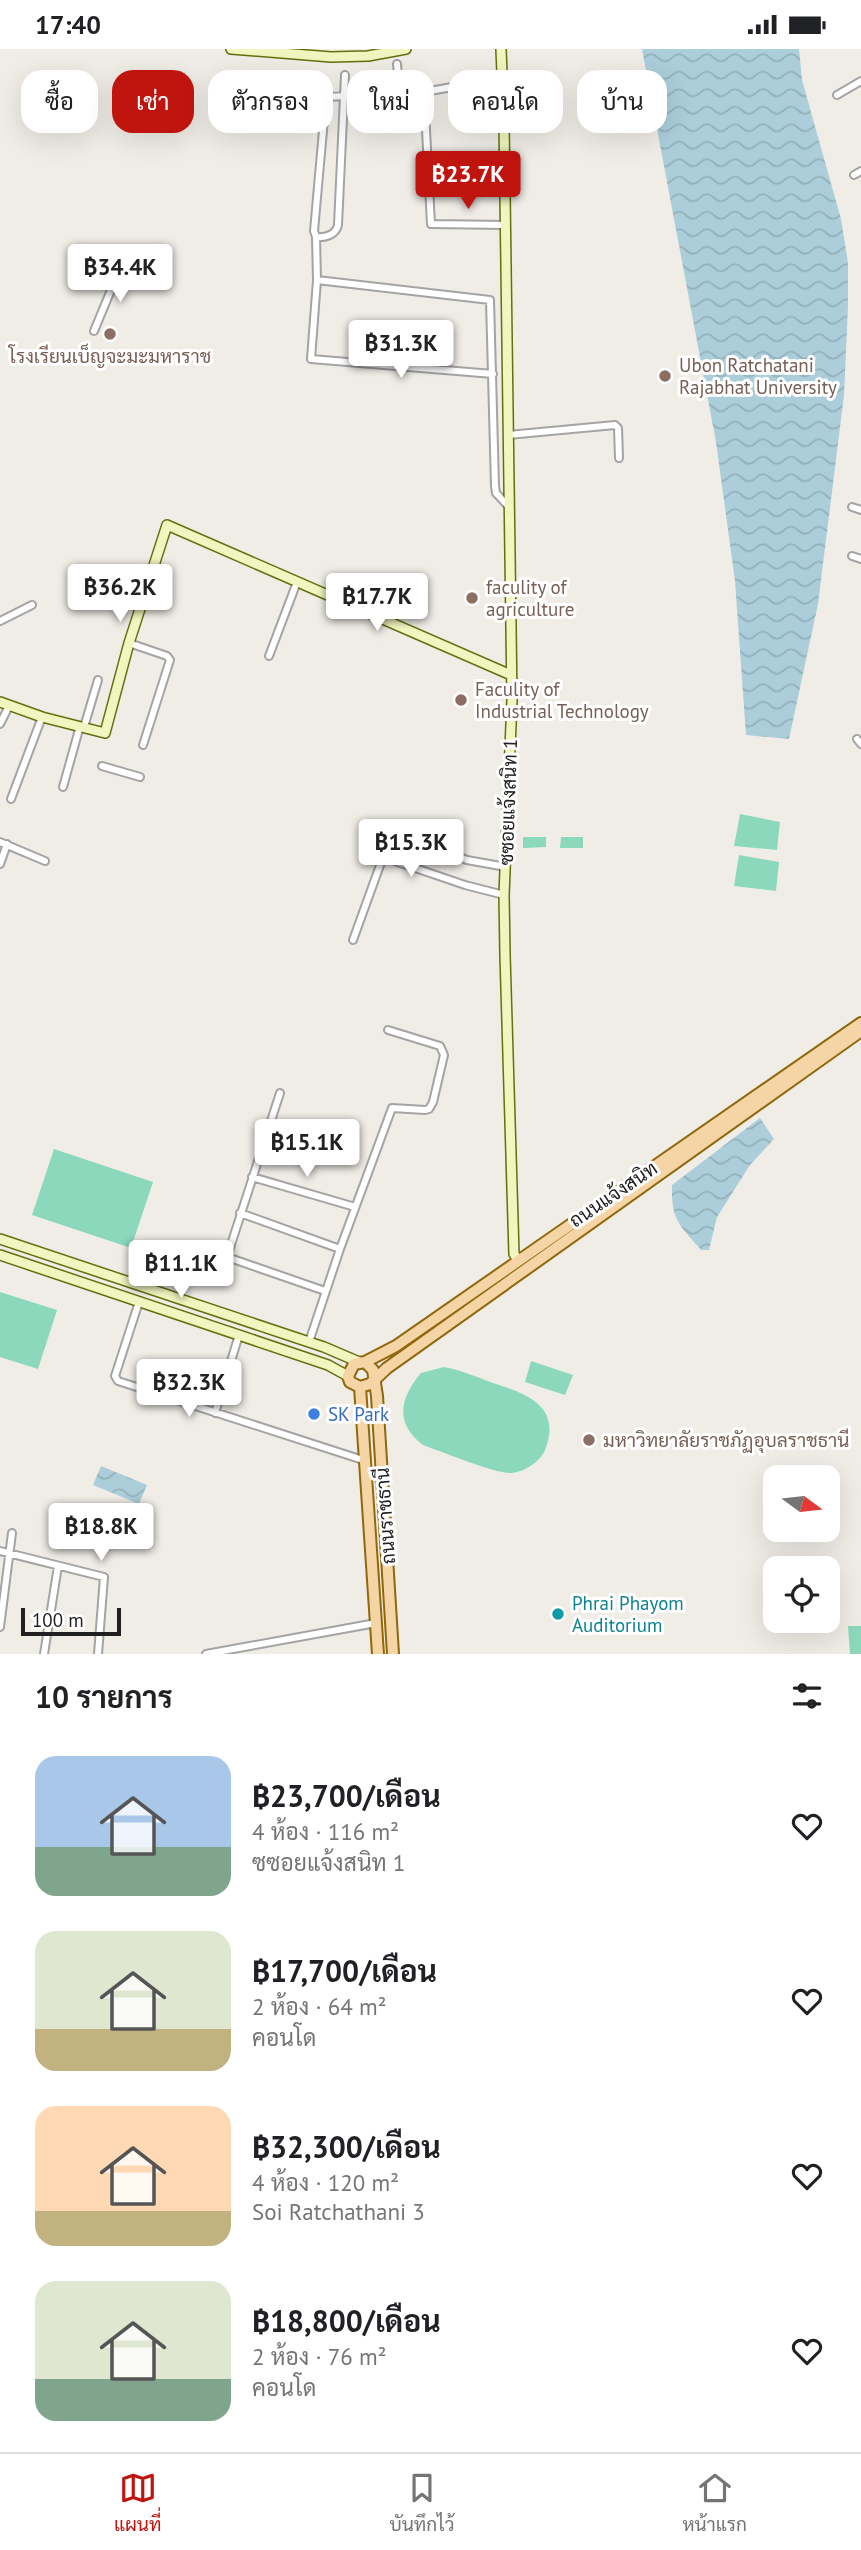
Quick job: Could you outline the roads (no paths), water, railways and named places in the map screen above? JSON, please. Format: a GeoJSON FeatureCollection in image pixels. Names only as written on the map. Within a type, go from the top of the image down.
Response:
{"type":"FeatureCollection","features":[{"type":"Feature","properties":{"kind":"main road","name":"ถนนแจ้งสนิท"},"geometry":{"type":"LineString","coordinates":[[362,1362],[396,1346],[861,1023]]}},
{"type":"Feature","properties":{"kind":"main road","name":"ถนนแจ้งสนิท"},"geometry":{"type":"LineString","coordinates":[[374,1378],[861,1031]]}},
{"type":"Feature","properties":{"kind":"main road"},"geometry":{"type":"LineString","coordinates":[[362,1362],[373,1370],[374,1378],[365,1387],[350,1382],[348,1376],[354,1364],[362,1362]]}},
{"type":"Feature","properties":{"kind":"main road","name":"ถนนราชธานี"},"geometry":{"type":"LineString","coordinates":[[374,1378],[393,1654]]}},
{"type":"Feature","properties":{"kind":"main road","name":"ถนนราชธานี"},"geometry":{"type":"LineString","coordinates":[[360,1387],[367,1461],[377,1654]]}},
{"type":"Feature","properties":{"kind":"main road"},"geometry":{"type":"LineString","coordinates":[[367,1461],[381,1462]]}},
{"type":"Feature","properties":{"kind":"street"},"geometry":{"type":"LineString","coordinates":[[231,49],[288,51],[331,57],[368,56],[406,49]]}},
{"type":"Feature","properties":{"kind":"street","name":"ซซอยแจ้งสนิท 1"},"geometry":{"type":"LineString","coordinates":[[501,49],[502,70]]}},
{"type":"Feature","properties":{"kind":"street"},"geometry":{"type":"LineString","coordinates":[[397,64],[398,70]]}},
{"type":"Feature","properties":{"kind":"street"},"geometry":{"type":"LineString","coordinates":[[316,237],[333,234],[338,225],[345,75]]}},
{"type":"Feature","properties":{"kind":"street"},"geometry":{"type":"LineString","coordinates":[[837,95],[861,81]]}},
{"type":"Feature","properties":{"kind":"street"},"geometry":{"type":"LineString","coordinates":[[345,96],[326,97],[314,231],[317,279],[311,359],[493,374]]}},
{"type":"Feature","properties":{"kind":"street"},"geometry":{"type":"LineString","coordinates":[[426,133],[431,224],[505,225]]}},
{"type":"Feature","properties":{"kind":"street","name":"ซซอยแจ้งสนิท 1"},"geometry":{"type":"LineString","coordinates":[[504,133],[512,699],[505,895],[514,1254],[518,1260]]}},
{"type":"Feature","properties":{"kind":"street"},"geometry":{"type":"LineString","coordinates":[[854,175],[861,171]]}},
{"type":"Feature","properties":{"kind":"street"},"geometry":{"type":"LineString","coordinates":[[475,185],[504,186]]}},
{"type":"Feature","properties":{"kind":"street"},"geometry":{"type":"LineString","coordinates":[[429,187],[453,186]]}},
{"type":"Feature","properties":{"kind":"street"},"geometry":{"type":"LineString","coordinates":[[94,331],[121,267]]}},
{"type":"Feature","properties":{"kind":"street"},"geometry":{"type":"LineString","coordinates":[[317,279],[490,300],[495,486],[496,493],[509,508]]}},
{"type":"Feature","properties":{"kind":"street"},"geometry":{"type":"LineString","coordinates":[[508,435],[615,425],[618,428],[619,458]]}},
{"type":"Feature","properties":{"kind":"street"},"geometry":{"type":"LineString","coordinates":[[852,507],[861,510]]}},
{"type":"Feature","properties":{"kind":"street"},"geometry":{"type":"LineString","coordinates":[[0,724],[4,704],[105,733],[129,643],[167,525],[511,675]]}},
{"type":"Feature","properties":{"kind":"street"},"geometry":{"type":"LineString","coordinates":[[852,557],[861,559]]}},
{"type":"Feature","properties":{"kind":"street"},"geometry":{"type":"LineString","coordinates":[[269,656],[297,582]]}},
{"type":"Feature","properties":{"kind":"street"},"geometry":{"type":"LineString","coordinates":[[0,621],[32,605]]}},
{"type":"Feature","properties":{"kind":"street"},"geometry":{"type":"LineString","coordinates":[[129,643],[167,656],[170,660],[143,745]]}},
{"type":"Feature","properties":{"kind":"street"},"geometry":{"type":"LineString","coordinates":[[63,787],[98,680]]}},
{"type":"Feature","properties":{"kind":"street"},"geometry":{"type":"LineString","coordinates":[[10,799],[42,717]]}},
{"type":"Feature","properties":{"kind":"street"},"geometry":{"type":"LineString","coordinates":[[103,766],[140,777]]}},
{"type":"Feature","properties":{"kind":"street"},"geometry":{"type":"LineString","coordinates":[[0,864],[4,843],[45,862]]}},
{"type":"Feature","properties":{"kind":"street"},"geometry":{"type":"LineString","coordinates":[[432,846],[467,860],[506,867]]}},
{"type":"Feature","properties":{"kind":"street"},"geometry":{"type":"LineString","coordinates":[[353,940],[383,856],[466,885],[505,895]]}},
{"type":"Feature","properties":{"kind":"street"},"geometry":{"type":"LineString","coordinates":[[309,1342],[392,1108],[429,1109],[443,1055],[440,1046],[388,1030]]}},
{"type":"Feature","properties":{"kind":"street"},"geometry":{"type":"LineString","coordinates":[[280,1093],[227,1257],[325,1291]]}},
{"type":"Feature","properties":{"kind":"street"},"geometry":{"type":"LineString","coordinates":[[252,1177],[355,1207]]}},
{"type":"Feature","properties":{"kind":"street"},"geometry":{"type":"LineString","coordinates":[[240,1213],[340,1249]]}},
{"type":"Feature","properties":{"kind":"street"},"geometry":{"type":"LineString","coordinates":[[0,1239],[362,1362]]}},
{"type":"Feature","properties":{"kind":"street"},"geometry":{"type":"LineString","coordinates":[[0,1255],[328,1364],[348,1376]]}},
{"type":"Feature","properties":{"kind":"street"},"geometry":{"type":"LineString","coordinates":[[169,1312],[174,1296]]}},
{"type":"Feature","properties":{"kind":"street"},"geometry":{"type":"LineString","coordinates":[[139,1302],[115,1376],[118,1381],[367,1461]]}},
{"type":"Feature","properties":{"kind":"street"},"geometry":{"type":"LineString","coordinates":[[215,1413],[239,1335]]}},
{"type":"Feature","properties":{"kind":"street"},"geometry":{"type":"LineString","coordinates":[[0,1627],[12,1533]]}},
{"type":"Feature","properties":{"kind":"street"},"geometry":{"type":"LineString","coordinates":[[0,1551],[104,1577],[98,1654]]}},
{"type":"Feature","properties":{"kind":"street"},"geometry":{"type":"LineString","coordinates":[[44,1654],[58,1566]]}},
{"type":"Feature","properties":{"kind":"street"},"geometry":{"type":"LineString","coordinates":[[206,1654],[376,1623]]}},
{"type":"Feature","properties":{"kind":"street"},"geometry":{"type":"LineString","coordinates":[[257,1645],[258,1654]]}},
{"type":"Feature","properties":{"kind":"water"},"geometry":{"type":"Polygon","coordinates":[[[642,49],[799,49],[802,80],[841,219],[848,263],[844,395],[818,604],[789,739],[746,735],[735,581],[716,442],[658,133],[667,133],[667,70],[646,70],[642,49]]]}},
{"type":"Feature","properties":{"kind":"water"},"geometry":{"type":"Polygon","coordinates":[[[760,1118],[774,1139],[750,1165],[717,1217],[709,1250],[701,1250],[675,1215],[672,1185],[760,1118]]]}},
{"type":"Feature","properties":{"kind":"water"},"geometry":{"type":"Polygon","coordinates":[[[101,1466],[147,1485],[139,1504],[93,1485],[101,1466]]]}},
{"type":"Feature","properties":{"kind":"place","name":"โรงเรียนเบ็ญจะมะมหาราช"},"geometry":{"type":"Point","coordinates":[110,334]}},
{"type":"Feature","properties":{"kind":"place","name":"Ubon Ratchatani Rajabhat University"},"geometry":{"type":"Point","coordinates":[665,376]}},
{"type":"Feature","properties":{"kind":"place","name":"faculity of agriculture"},"geometry":{"type":"Point","coordinates":[472,598]}},
{"type":"Feature","properties":{"kind":"place","name":"Faculity of Industrial Technology"},"geometry":{"type":"Point","coordinates":[461,700]}},
{"type":"Feature","properties":{"kind":"place","name":"SK Park"},"geometry":{"type":"Point","coordinates":[314,1414]}},
{"type":"Feature","properties":{"kind":"place","name":"มหาวิทยาลัยราชภัฏอุบลราชธานี"},"geometry":{"type":"Point","coordinates":[589,1440]}},
{"type":"Feature","properties":{"kind":"place","name":"Phrai Phayom Auditorium"},"geometry":{"type":"Point","coordinates":[558,1614]}}]}
